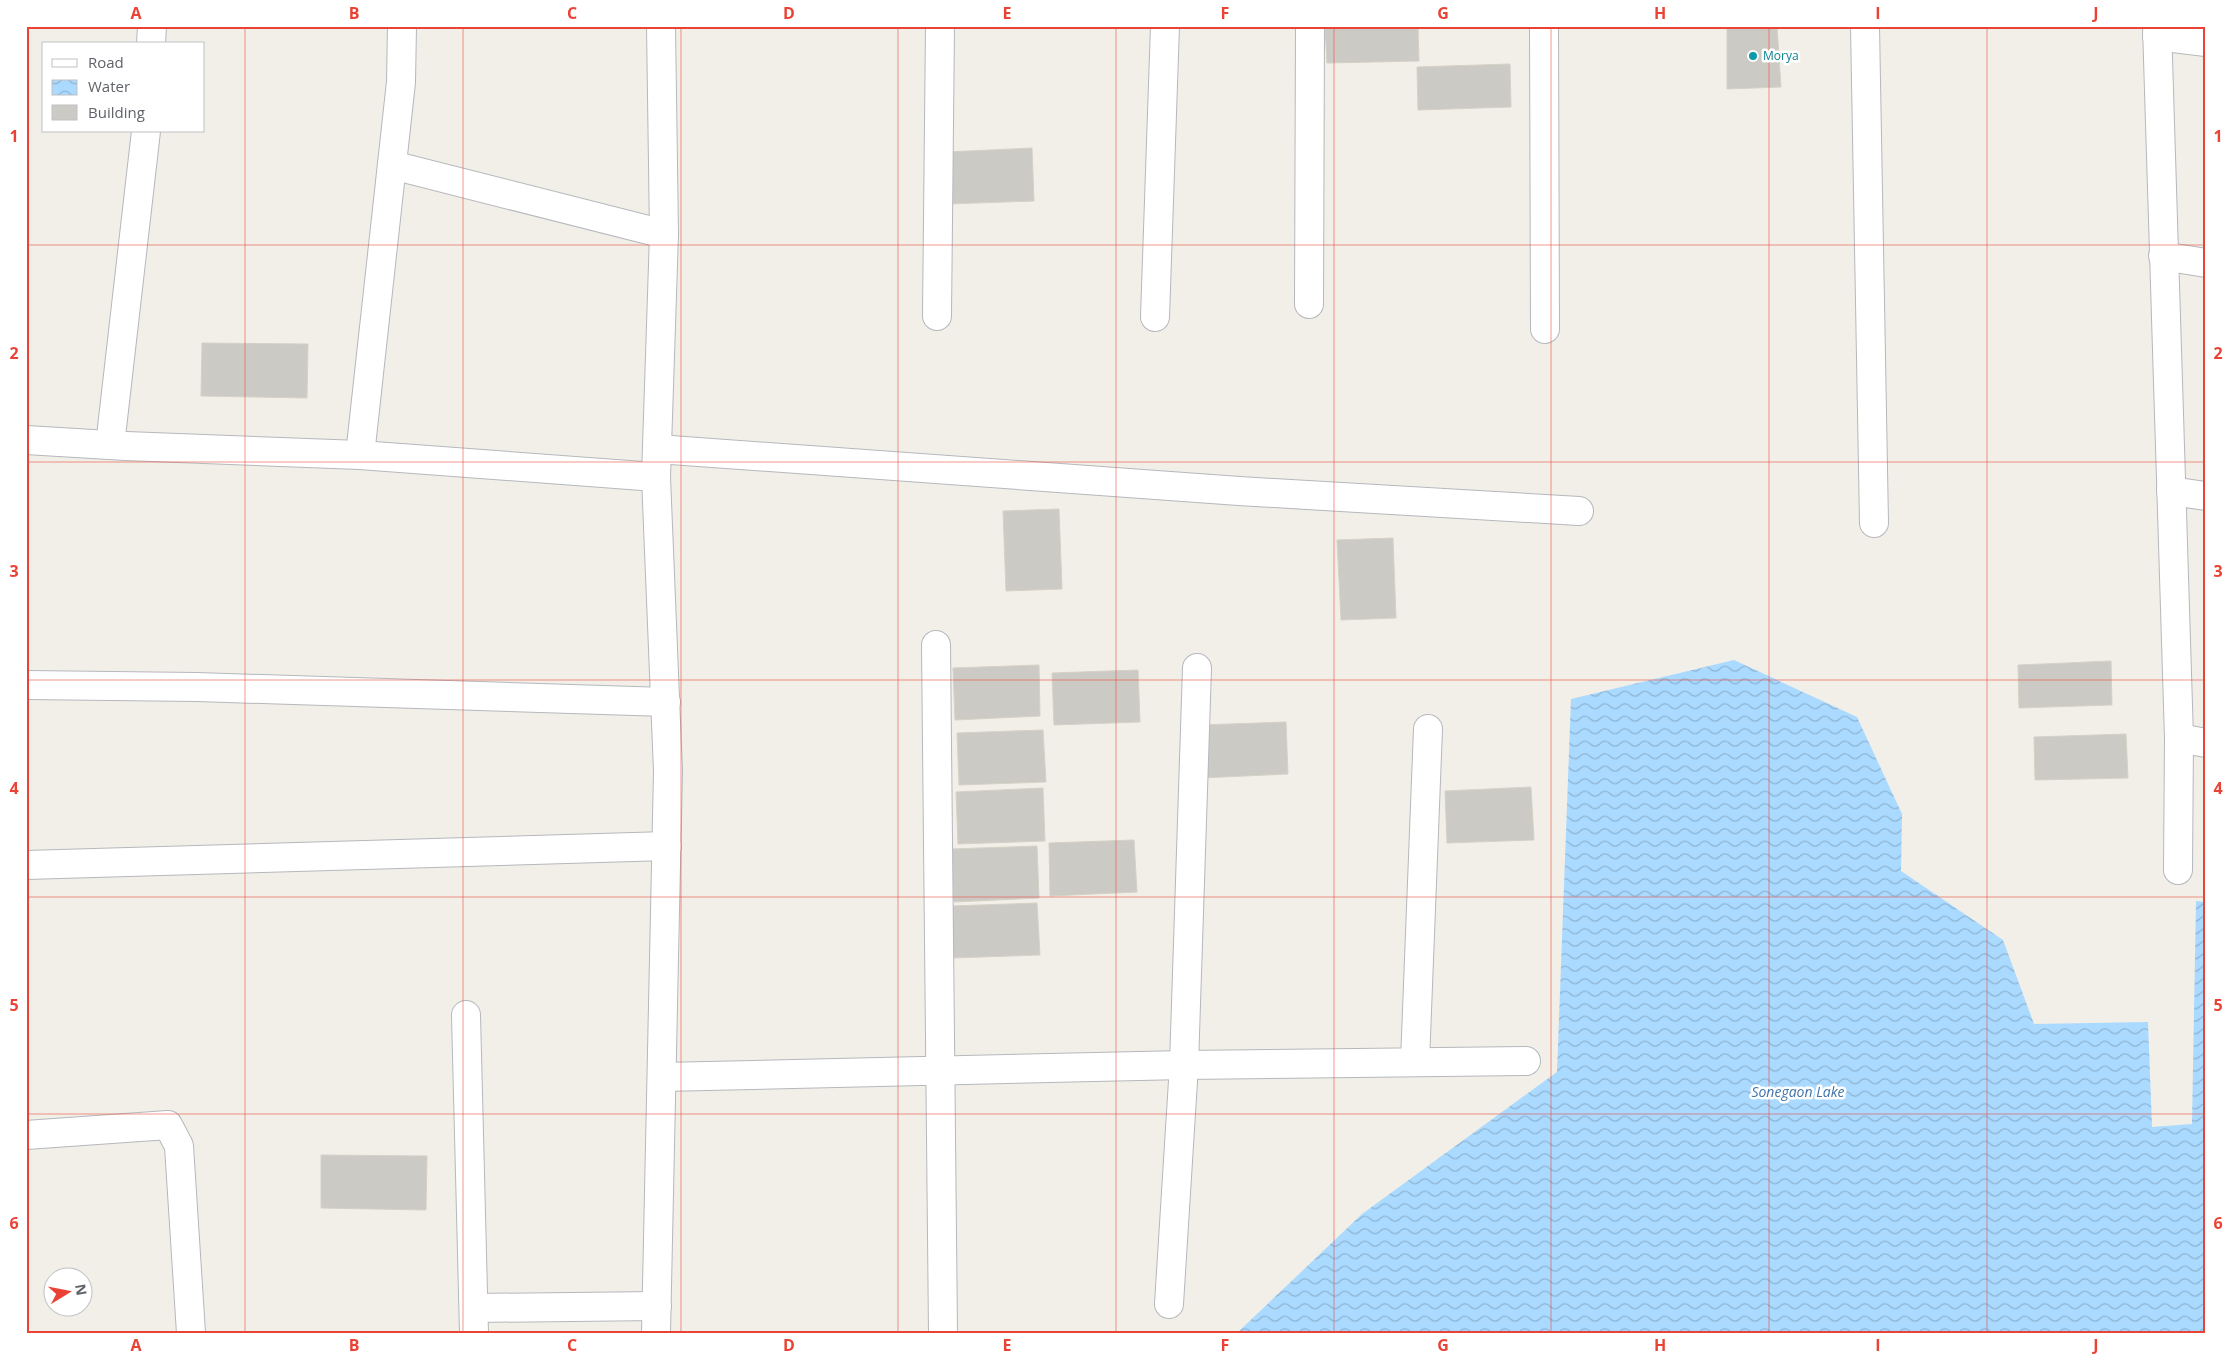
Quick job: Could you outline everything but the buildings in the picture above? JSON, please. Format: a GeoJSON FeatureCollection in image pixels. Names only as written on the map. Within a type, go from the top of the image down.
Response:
{"type":"FeatureCollection","features":[{"type":"Feature","properties":{"kind":"street"},"geometry":{"type":"LineString","coordinates":[[151,42],[152,26]]}},
{"type":"Feature","properties":{"kind":"street"},"geometry":{"type":"LineString","coordinates":[[360,455],[401,82],[402,26]]}},
{"type":"Feature","properties":{"kind":"street"},"geometry":{"type":"LineString","coordinates":[[656,1333],[668,771],[656,477],[664,234],[661,26]]}},
{"type":"Feature","properties":{"kind":"street"},"geometry":{"type":"LineString","coordinates":[[937,316],[940,26]]}},
{"type":"Feature","properties":{"kind":"street"},"geometry":{"type":"LineString","coordinates":[[1155,317],[1165,26]]}},
{"type":"Feature","properties":{"kind":"street"},"geometry":{"type":"LineString","coordinates":[[1309,304],[1310,26]]}},
{"type":"Feature","properties":{"kind":"street"},"geometry":{"type":"LineString","coordinates":[[1544,26],[1545,328]]}},
{"type":"Feature","properties":{"kind":"street"},"geometry":{"type":"LineString","coordinates":[[1864,26],[1874,523]]}},
{"type":"Feature","properties":{"kind":"street"},"geometry":{"type":"LineString","coordinates":[[2178,870],[2179,738],[2157,31],[2206,42]]}},
{"type":"Feature","properties":{"kind":"street"},"geometry":{"type":"LineString","coordinates":[[110,445],[146,132]]}},
{"type":"Feature","properties":{"kind":"street"},"geometry":{"type":"LineString","coordinates":[[392,165],[664,234]]}},
{"type":"Feature","properties":{"kind":"street"},"geometry":{"type":"LineString","coordinates":[[2164,256],[2206,263]]}},
{"type":"Feature","properties":{"kind":"street"},"geometry":{"type":"LineString","coordinates":[[26,440],[360,455],[656,477]]}},
{"type":"Feature","properties":{"kind":"street"},"geometry":{"type":"LineString","coordinates":[[657,450],[955,469],[1238,491],[1579,512]]}},
{"type":"Feature","properties":{"kind":"street"},"geometry":{"type":"LineString","coordinates":[[2171,491],[2206,496]]}},
{"type":"Feature","properties":{"kind":"street"},"geometry":{"type":"LineString","coordinates":[[936,645],[943,1333]]}},
{"type":"Feature","properties":{"kind":"street"},"geometry":{"type":"LineString","coordinates":[[1169,1304],[1184,1064],[1197,668]]}},
{"type":"Feature","properties":{"kind":"street"},"geometry":{"type":"LineString","coordinates":[[26,685],[197,687],[666,702]]}},
{"type":"Feature","properties":{"kind":"street"},"geometry":{"type":"LineString","coordinates":[[1415,1062],[1428,729]]}},
{"type":"Feature","properties":{"kind":"street"},"geometry":{"type":"LineString","coordinates":[[2179,738],[2206,743]]}},
{"type":"Feature","properties":{"kind":"street"},"geometry":{"type":"LineString","coordinates":[[26,865],[667,846]]}},
{"type":"Feature","properties":{"kind":"street"},"geometry":{"type":"LineString","coordinates":[[466,1015],[474,1320],[656,1306]]}},
{"type":"Feature","properties":{"kind":"street"},"geometry":{"type":"LineString","coordinates":[[662,1077],[1184,1064],[1526,1061]]}},
{"type":"Feature","properties":{"kind":"street"},"geometry":{"type":"LineString","coordinates":[[26,1135],[168,1125],[179,1146],[190,1333]]}},
{"type":"Feature","properties":{"kind":"water","name":"Sonegaon Lake"},"geometry":{"type":"Polygon","coordinates":[[[1734,660],[1857,717],[1902,814],[1901,871],[2003,940],[2034,1024],[2148,1022],[2152,1127],[2192,1124],[2196,901],[2206,902],[2206,1333],[1237,1333],[1362,1214],[1557,1072],[1571,699],[1734,660]]]}},
{"type":"Feature","properties":{"kind":"place","name":"Morya"},"geometry":{"type":"Point","coordinates":[1753,56]}}]}
